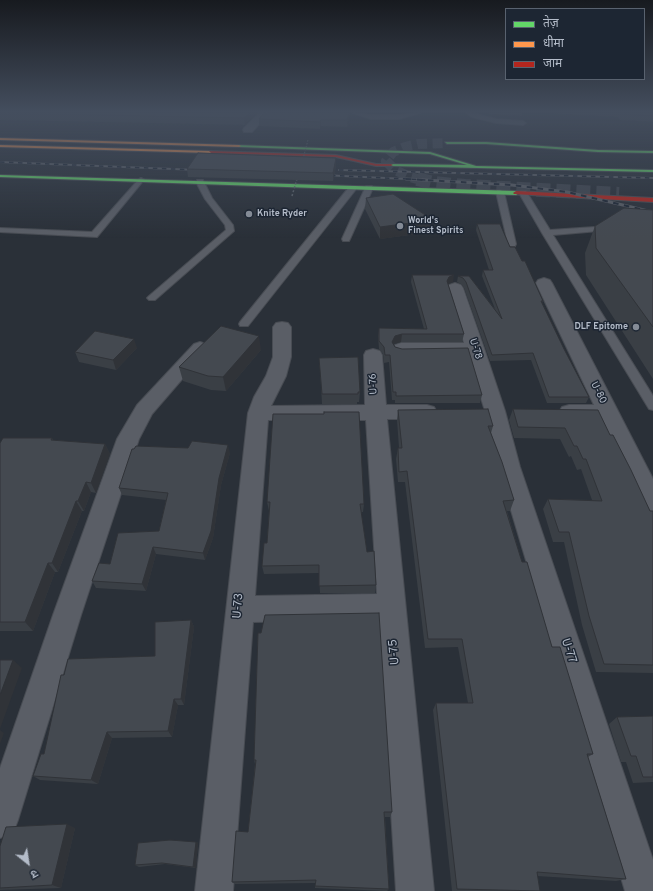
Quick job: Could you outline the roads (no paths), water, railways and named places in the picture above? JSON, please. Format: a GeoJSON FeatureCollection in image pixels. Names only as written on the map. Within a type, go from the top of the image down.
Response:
{"type":"FeatureCollection","features":[{"type":"Feature","properties":{"kind":"main road"},"geometry":{"type":"LineString","coordinates":[[23,155],[653,171]]}},
{"type":"Feature","properties":{"kind":"main road"},"geometry":{"type":"LineString","coordinates":[[288,155],[336,156],[376,164]]}},
{"type":"Feature","properties":{"kind":"main road"},"geometry":{"type":"LineString","coordinates":[[435,155],[474,166]]}},
{"type":"Feature","properties":{"kind":"main road"},"geometry":{"type":"LineString","coordinates":[[572,168],[615,162],[653,162]]}},
{"type":"Feature","properties":{"kind":"main road"},"geometry":{"type":"LineString","coordinates":[[0,170],[456,182]]}},
{"type":"Feature","properties":{"kind":"main road"},"geometry":{"type":"LineString","coordinates":[[0,176],[500,192],[653,200]]}},
{"type":"Feature","properties":{"kind":"main road"},"geometry":{"type":"LineString","coordinates":[[189,176],[211,183]]}},
{"type":"Feature","properties":{"kind":"main road"},"geometry":{"type":"LineString","coordinates":[[542,194],[602,188]]}},
{"type":"Feature","properties":{"kind":"main road"},"geometry":{"type":"LineString","coordinates":[[619,194],[653,195]]}},
{"type":"Feature","properties":{"kind":"street","name":"U-80"},"geometry":{"type":"LineString","coordinates":[[544,283],[653,502]]}},
{"type":"Feature","properties":{"kind":"street","name":"U-78"},"geometry":{"type":"LineString","coordinates":[[455,288],[497,411]]}},
{"type":"Feature","properties":{"kind":"street","name":"U-73"},"geometry":{"type":"LineString","coordinates":[[214,891],[258,413],[264,397],[276,376],[282,357],[282,327]]}},
{"type":"Feature","properties":{"kind":"street"},"geometry":{"type":"LineString","coordinates":[[0,820],[67,615],[128,439],[144,410],[212,335]]}},
{"type":"Feature","properties":{"kind":"street"},"geometry":{"type":"LineString","coordinates":[[401,349],[475,348]]}},
{"type":"Feature","properties":{"kind":"street","name":"U-76"},"geometry":{"type":"LineString","coordinates":[[373,355],[376,413]]}},
{"type":"Feature","properties":{"kind":"street","name":"U-77"},"geometry":{"type":"LineString","coordinates":[[497,411],[509,466],[644,891]]}},
{"type":"Feature","properties":{"kind":"street"},"geometry":{"type":"LineString","coordinates":[[548,411],[608,412]]}},
{"type":"Feature","properties":{"kind":"street"},"geometry":{"type":"LineString","coordinates":[[258,413],[447,412]]}},
{"type":"Feature","properties":{"kind":"street","name":"U-75"},"geometry":{"type":"LineString","coordinates":[[376,413],[415,891]]}},
{"type":"Feature","properties":{"kind":"street"},"geometry":{"type":"LineString","coordinates":[[239,608],[391,607]]}},
{"type":"Feature","properties":{"kind":"lane"},"geometry":{"type":"LineString","coordinates":[[0,230],[94,235],[141,180]]}},
{"type":"Feature","properties":{"kind":"lane"},"geometry":{"type":"LineString","coordinates":[[152,298],[230,231],[229,225],[209,199],[200,182]]}},
{"type":"Feature","properties":{"kind":"lane"},"geometry":{"type":"LineString","coordinates":[[244,324],[353,188]]}},
{"type":"Feature","properties":{"kind":"lane"},"geometry":{"type":"LineString","coordinates":[[346,239],[369,188]]}},
{"type":"Feature","properties":{"kind":"lane"},"geometry":{"type":"LineString","coordinates":[[500,192],[512,244]]}},
{"type":"Feature","properties":{"kind":"lane"},"geometry":{"type":"LineString","coordinates":[[523,193],[546,233],[653,406]]}},
{"type":"Feature","properties":{"kind":"lane"},"geometry":{"type":"LineString","coordinates":[[546,233],[613,228]]}},
{"type":"Feature","properties":{"kind":"tunnel"},"geometry":{"type":"LineString","coordinates":[[391,155],[386,161],[395,170],[419,180]]}},
{"type":"Feature","properties":{"kind":"tunnel"},"geometry":{"type":"LineString","coordinates":[[419,180],[434,183],[465,186],[619,194]]}},
{"type":"Feature","properties":{"kind":"railway"},"geometry":{"type":"LineString","coordinates":[[0,162],[198,170]]}},
{"type":"Feature","properties":{"kind":"railway"},"geometry":{"type":"LineString","coordinates":[[339,170],[653,178]]}},
{"type":"Feature","properties":{"kind":"railway"},"geometry":{"type":"LineString","coordinates":[[322,175],[428,180]]}},
{"type":"Feature","properties":{"kind":"railway"},"geometry":{"type":"LineString","coordinates":[[406,179],[512,185],[567,192],[653,212]]}},
{"type":"Feature","properties":{"kind":"place","name":"Knite Ryder"},"geometry":{"type":"Point","coordinates":[249,214]}},
{"type":"Feature","properties":{"kind":"place","name":"World's Finest Spirits"},"geometry":{"type":"Point","coordinates":[400,226]}},
{"type":"Feature","properties":{"kind":"place","name":"DLF Epitome"},"geometry":{"type":"Point","coordinates":[636,327]}}]}
